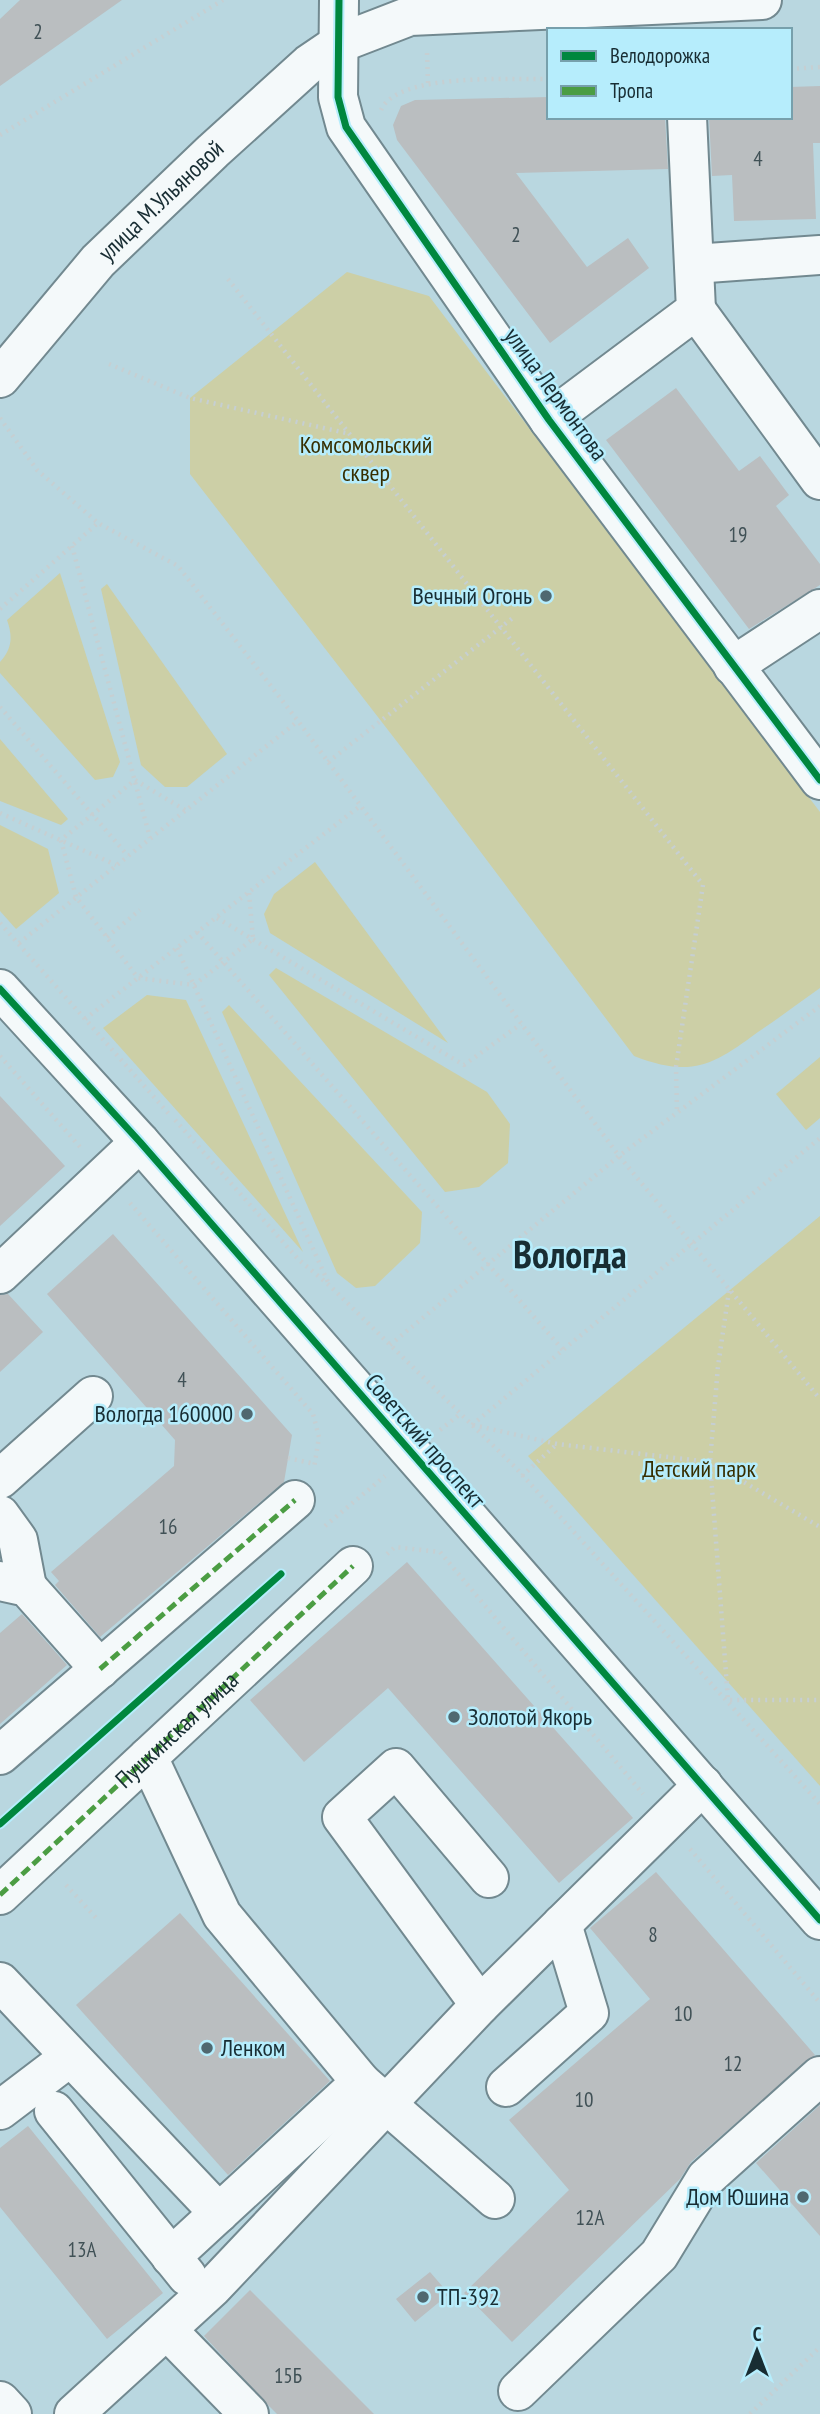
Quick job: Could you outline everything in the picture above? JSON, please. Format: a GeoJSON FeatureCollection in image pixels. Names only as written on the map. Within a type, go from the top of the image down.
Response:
{"type":"FeatureCollection","features":[{"type":"Feature","properties":{"kind":"street","name":"улица Лермонтова"},"geometry":{"type":"LineString","coordinates":[[339,0],[338,97],[346,127],[549,420],[820,780]]}},
{"type":"Feature","properties":{"kind":"street","name":"улица М.Ульяновой"},"geometry":{"type":"LineString","coordinates":[[0,378],[98,261],[232,133],[309,64],[340,43],[410,16],[682,17],[762,0]]}},
{"type":"Feature","properties":{"kind":"street"},"geometry":{"type":"LineString","coordinates":[[687,119],[696,310],[820,480]]}},
{"type":"Feature","properties":{"kind":"street"},"geometry":{"type":"LineString","coordinates":[[694,264],[820,255]]}},
{"type":"Feature","properties":{"kind":"street"},"geometry":{"type":"LineString","coordinates":[[549,420],[696,310]]}},
{"type":"Feature","properties":{"kind":"street"},"geometry":{"type":"LineString","coordinates":[[733,666],[820,609]]}},
{"type":"Feature","properties":{"kind":"street","name":"Советский проспект"},"geometry":{"type":"LineString","coordinates":[[0,989],[140,1142],[820,1920]]}},
{"type":"Feature","properties":{"kind":"street"},"geometry":{"type":"LineString","coordinates":[[0,1274],[140,1142]]}},
{"type":"Feature","properties":{"kind":"street"},"geometry":{"type":"LineString","coordinates":[[0,1479],[93,1396]]}},
{"type":"Feature","properties":{"kind":"street"},"geometry":{"type":"LineString","coordinates":[[0,1755],[295,1500]]}},
{"type":"Feature","properties":{"kind":"street"},"geometry":{"type":"LineString","coordinates":[[0,1515],[18,1540],[13,1584],[100,1669]]}},
{"type":"Feature","properties":{"kind":"street","name":"Пушкинская улица"},"geometry":{"type":"LineString","coordinates":[[0,1895],[353,1566]]}},
{"type":"Feature","properties":{"kind":"street"},"geometry":{"type":"LineString","coordinates":[[148,1757],[222,1915],[375,2094],[495,2199]]}},
{"type":"Feature","properties":{"kind":"street"},"geometry":{"type":"LineString","coordinates":[[480,2005],[342,1817],[396,1768],[489,1878]]}},
{"type":"Feature","properties":{"kind":"street"},"geometry":{"type":"LineString","coordinates":[[171,2256],[219,2213],[375,2094],[480,2005],[703,1785]]}},
{"type":"Feature","properties":{"kind":"street"},"geometry":{"type":"LineString","coordinates":[[506,2087],[589,2013],[562,1924]]}},
{"type":"Feature","properties":{"kind":"street"},"geometry":{"type":"LineString","coordinates":[[0,1982],[219,2213]]}},
{"type":"Feature","properties":{"kind":"street"},"geometry":{"type":"LineString","coordinates":[[0,2110],[70,2057]]}},
{"type":"Feature","properties":{"kind":"street"},"geometry":{"type":"LineString","coordinates":[[518,2391],[659,2255],[706,2178],[820,2076]]}},
{"type":"Feature","properties":{"kind":"street"},"geometry":{"type":"LineString","coordinates":[[74,2414],[203,2296],[375,2094]]}},
{"type":"Feature","properties":{"kind":"street"},"geometry":{"type":"LineString","coordinates":[[54,2111],[203,2296]]}},
{"type":"Feature","properties":{"kind":"street"},"geometry":{"type":"LineString","coordinates":[[167,2330],[249,2414]]}},
{"type":"Feature","properties":{"kind":"street"},"geometry":{"type":"LineString","coordinates":[[0,2401],[12,2414]]}},
{"type":"Feature","properties":{"kind":"path"},"geometry":{"type":"LineString","coordinates":[[0,135],[223,0]]}},
{"type":"Feature","properties":{"kind":"path"},"geometry":{"type":"LineString","coordinates":[[792,69],[820,67]]}},
{"type":"Feature","properties":{"kind":"path"},"geometry":{"type":"LineString","coordinates":[[377,119],[385,100],[404,89],[428,83],[547,79]]}},
{"type":"Feature","properties":{"kind":"path"},"geometry":{"type":"LineString","coordinates":[[228,279],[702,885],[676,1067],[677,1112]]}},
{"type":"Feature","properties":{"kind":"path"},"geometry":{"type":"LineString","coordinates":[[109,364],[190,398],[346,433]]}},
{"type":"Feature","properties":{"kind":"path"},"geometry":{"type":"LineString","coordinates":[[0,418],[37,470],[98,523],[178,566],[298,721],[619,1156],[820,1399]]}},
{"type":"Feature","properties":{"kind":"path"},"geometry":{"type":"LineString","coordinates":[[0,608],[98,523]]}},
{"type":"Feature","properties":{"kind":"path"},"geometry":{"type":"LineString","coordinates":[[72,546],[150,838]]}},
{"type":"Feature","properties":{"kind":"path"},"geometry":{"type":"LineString","coordinates":[[328,762],[514,617]]}},
{"type":"Feature","properties":{"kind":"path"},"geometry":{"type":"LineString","coordinates":[[0,707],[128,856]]}},
{"type":"Feature","properties":{"kind":"path"},"geometry":{"type":"LineString","coordinates":[[19,943],[298,721]]}},
{"type":"Feature","properties":{"kind":"path"},"geometry":{"type":"LineString","coordinates":[[135,780],[185,810]]}},
{"type":"Feature","properties":{"kind":"path"},"geometry":{"type":"LineString","coordinates":[[61,840],[135,780]]}},
{"type":"Feature","properties":{"kind":"path"},"geometry":{"type":"LineString","coordinates":[[85,1019],[360,806]]}},
{"type":"Feature","properties":{"kind":"path"},"geometry":{"type":"LineString","coordinates":[[0,813],[116,865]]}},
{"type":"Feature","properties":{"kind":"path"},"geometry":{"type":"LineString","coordinates":[[61,840],[76,897],[138,978],[194,985],[253,939]]}},
{"type":"Feature","properties":{"kind":"path"},"geometry":{"type":"LineString","coordinates":[[249,892],[253,939]]}},
{"type":"Feature","properties":{"kind":"path"},"geometry":{"type":"LineString","coordinates":[[107,937],[140,911]]}},
{"type":"Feature","properties":{"kind":"path"},"geometry":{"type":"LineString","coordinates":[[217,918],[464,1065],[521,1024]]}},
{"type":"Feature","properties":{"kind":"path"},"geometry":{"type":"LineString","coordinates":[[0,923],[298,1259],[329,1285],[522,1476],[820,1804]]}},
{"type":"Feature","properties":{"kind":"path"},"geometry":{"type":"LineString","coordinates":[[197,932],[563,1350]]}},
{"type":"Feature","properties":{"kind":"path"},"geometry":{"type":"LineString","coordinates":[[177,948],[329,1285]]}},
{"type":"Feature","properties":{"kind":"path"},"geometry":{"type":"LineString","coordinates":[[390,1345],[619,1156],[820,1006]]}},
{"type":"Feature","properties":{"kind":"path"},"geometry":{"type":"LineString","coordinates":[[0,1056],[313,1414],[319,1437],[312,1485],[295,1500]]}},
{"type":"Feature","properties":{"kind":"path"},"geometry":{"type":"LineString","coordinates":[[472,1425],[820,1138]]}},
{"type":"Feature","properties":{"kind":"path"},"geometry":{"type":"LineString","coordinates":[[728,1700],[710,1462],[718,1366],[730,1290]]}},
{"type":"Feature","properties":{"kind":"path"},"geometry":{"type":"LineString","coordinates":[[472,1425],[558,1444],[710,1462],[820,1527]]}},
{"type":"Feature","properties":{"kind":"path"},"geometry":{"type":"LineString","coordinates":[[522,1476],[558,1444]]}},
{"type":"Feature","properties":{"kind":"path"},"geometry":{"type":"LineString","coordinates":[[353,1566],[362,1576],[395,1546],[440,1552],[820,2003]]}},
{"type":"Feature","properties":{"kind":"path"},"geometry":{"type":"LineString","coordinates":[[0,1824],[281,1574]]}},
{"type":"Feature","properties":{"kind":"path"},"geometry":{"type":"LineString","coordinates":[[728,1700],[820,1699]]}},
{"type":"Feature","properties":{"kind":"path"},"geometry":{"type":"LineString","coordinates":[[75,1895],[98,1920]]}},
{"type":"Feature","properties":{"kind":"path"},"geometry":{"type":"LineString","coordinates":[[750,2414],[820,2347]]}},
{"type":"Feature","properties":{"kind":"green space","name":"Комсомольский сквер"},"geometry":{"type":"Polygon","coordinates":[[[347,272],[429,296],[820,812],[820,988],[742,1044],[714,1060],[686,1067],[654,1063],[634,1056],[422,774],[190,474],[190,398],[347,272]]]}},
{"type":"Feature","properties":{"kind":"green space"},"geometry":{"type":"Polygon","coordinates":[[[60,573],[120,762],[113,777],[95,780],[0,673],[0,662],[10,642],[7,620],[60,573]]]}},
{"type":"Feature","properties":{"kind":"green space"},"geometry":{"type":"Polygon","coordinates":[[[107,584],[227,754],[187,787],[165,787],[141,765],[101,589],[107,584]]]}},
{"type":"Feature","properties":{"kind":"green space"},"geometry":{"type":"Polygon","coordinates":[[[0,739],[68,819],[61,825],[0,801],[0,739]]]}},
{"type":"Feature","properties":{"kind":"green space"},"geometry":{"type":"Polygon","coordinates":[[[0,825],[48,849],[59,893],[16,929],[0,911],[0,825]]]}},
{"type":"Feature","properties":{"kind":"green space"},"geometry":{"type":"Polygon","coordinates":[[[315,862],[448,1043],[270,933],[264,914],[274,894],[315,862]]]}},
{"type":"Feature","properties":{"kind":"green space"},"geometry":{"type":"Polygon","coordinates":[[[276,968],[487,1092],[510,1124],[508,1163],[479,1187],[445,1192],[269,975],[276,968]]]}},
{"type":"Feature","properties":{"kind":"green space"},"geometry":{"type":"Polygon","coordinates":[[[147,995],[186,1000],[303,1252],[103,1028],[147,995]]]}},
{"type":"Feature","properties":{"kind":"green space"},"geometry":{"type":"Polygon","coordinates":[[[229,1005],[422,1212],[420,1243],[375,1286],[356,1288],[337,1273],[222,1012],[229,1005]]]}},
{"type":"Feature","properties":{"kind":"green space"},"geometry":{"type":"Polygon","coordinates":[[[820,1057],[820,1118],[806,1130],[776,1094],[820,1057]]]}},
{"type":"Feature","properties":{"kind":"green space","name":"Детский парк"},"geometry":{"type":"Polygon","coordinates":[[[820,1216],[820,1786],[528,1456],[820,1216]]]}},
{"type":"Feature","properties":{"kind":"building"},"geometry":{"type":"Polygon","coordinates":[[[20,0],[122,0],[0,86],[0,19],[20,0]]]}},
{"type":"Feature","properties":{"kind":"building"},"geometry":{"type":"Polygon","coordinates":[[[820,86],[820,143],[813,143],[816,219],[734,221],[732,175],[712,176],[709,119],[792,119],[792,87],[820,86]]]}},
{"type":"Feature","properties":{"kind":"building"},"geometry":{"type":"Polygon","coordinates":[[[547,97],[547,119],[665,119],[668,169],[516,173],[587,267],[628,238],[649,268],[550,343],[397,140],[393,125],[401,106],[415,100],[547,97]]]}},
{"type":"Feature","properties":{"kind":"building"},"geometry":{"type":"Polygon","coordinates":[[[676,388],[739,471],[760,456],[789,495],[776,506],[820,564],[820,585],[749,629],[606,440],[676,388]]]}},
{"type":"Feature","properties":{"kind":"building"},"geometry":{"type":"Polygon","coordinates":[[[0,1096],[65,1166],[0,1226],[0,1096]]]}},
{"type":"Feature","properties":{"kind":"building"},"geometry":{"type":"Polygon","coordinates":[[[113,1234],[292,1435],[284,1482],[100,1637],[55,1585],[59,1581],[51,1572],[174,1466],[175,1440],[47,1294],[113,1234]]]}},
{"type":"Feature","properties":{"kind":"building"},"geometry":{"type":"Polygon","coordinates":[[[8,1294],[43,1332],[0,1372],[0,1295],[8,1294]]]}},
{"type":"Feature","properties":{"kind":"building"},"geometry":{"type":"Polygon","coordinates":[[[407,1562],[633,1818],[559,1883],[388,1688],[304,1762],[250,1700],[407,1562]]]}},
{"type":"Feature","properties":{"kind":"building"},"geometry":{"type":"Polygon","coordinates":[[[22,1614],[67,1665],[0,1724],[0,1633],[22,1614]]]}},
{"type":"Feature","properties":{"kind":"building"},"geometry":{"type":"Polygon","coordinates":[[[656,1872],[815,2055],[691,2162],[680,2179],[512,2342],[464,2293],[569,2190],[509,2120],[650,1999],[590,1928],[656,1872]]]}},
{"type":"Feature","properties":{"kind":"building","name":"Ленком"},"geometry":{"type":"Polygon","coordinates":[[[180,1913],[330,2081],[228,2175],[76,2005],[180,1913]]]}},
{"type":"Feature","properties":{"kind":"building","name":"Дом Юшина"},"geometry":{"type":"Polygon","coordinates":[[[820,2105],[820,2236],[756,2163],[820,2105]]]}},
{"type":"Feature","properties":{"kind":"building"},"geometry":{"type":"Polygon","coordinates":[[[28,2126],[163,2293],[107,2339],[0,2207],[0,2148],[28,2126]]]}},
{"type":"Feature","properties":{"kind":"building","name":"ТП-392"},"geometry":{"type":"Polygon","coordinates":[[[430,2272],[449,2294],[415,2322],[396,2299],[430,2272]]]}},
{"type":"Feature","properties":{"kind":"building"},"geometry":{"type":"Polygon","coordinates":[[[250,2290],[374,2414],[277,2414],[268,2405],[204,2336],[250,2290]]]}},
{"type":"Feature","properties":{"kind":"marked path"},"geometry":{"type":"LineString","coordinates":[[100,1669],[295,1500]]}},
{"type":"Feature","properties":{"kind":"marked path"},"geometry":{"type":"LineString","coordinates":[[0,1895],[353,1566]]}},
{"type":"Feature","properties":{"kind":"cycle path"},"geometry":{"type":"LineString","coordinates":[[339,0],[338,97],[346,127],[549,420],[820,780]]}},
{"type":"Feature","properties":{"kind":"cycle path"},"geometry":{"type":"LineString","coordinates":[[0,989],[140,1142],[820,1920]]}},
{"type":"Feature","properties":{"kind":"cycle path"},"geometry":{"type":"LineString","coordinates":[[0,1824],[281,1574]]}},
{"type":"Feature","properties":{"kind":"place","name":"Вечный Огонь"},"geometry":{"type":"Point","coordinates":[546,596]}},
{"type":"Feature","properties":{"kind":"place","name":"Вологда 160000"},"geometry":{"type":"Point","coordinates":[247,1414]}},
{"type":"Feature","properties":{"kind":"place","name":"Золотой Якорь"},"geometry":{"type":"Point","coordinates":[454,1717]}},
{"type":"Feature","properties":{"kind":"place","name":"Ленком"},"geometry":{"type":"Point","coordinates":[207,2048]}},
{"type":"Feature","properties":{"kind":"place","name":"Дом Юшина"},"geometry":{"type":"Point","coordinates":[803,2197]}},
{"type":"Feature","properties":{"kind":"place","name":"ТП-392"},"geometry":{"type":"Point","coordinates":[423,2297]}},
{"type":"Feature","properties":{"kind":"district","name":"Вологда"},"geometry":{"type":"Point","coordinates":[570,1255]}}]}
